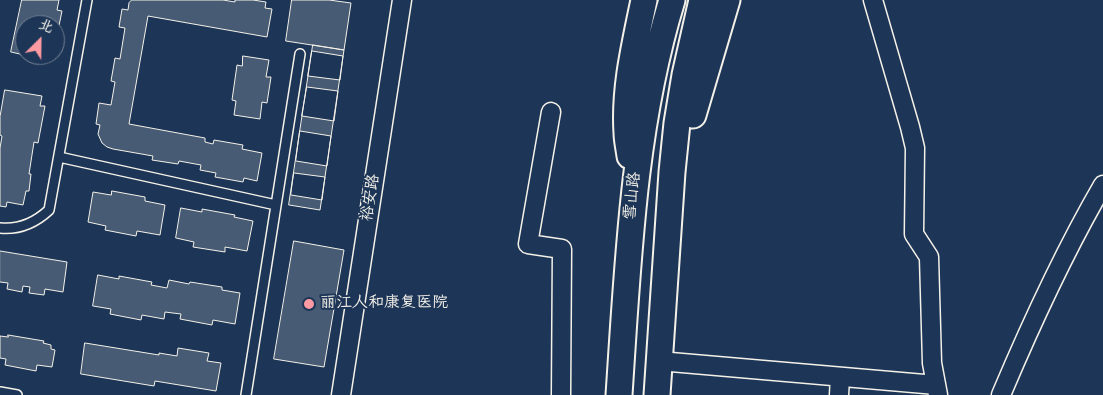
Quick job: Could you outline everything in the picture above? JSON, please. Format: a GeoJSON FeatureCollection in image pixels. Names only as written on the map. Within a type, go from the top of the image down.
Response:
{"type":"FeatureCollection","features":[{"type":"Feature","properties":{"kind":"main road"},"geometry":{"type":"LineString","coordinates":[[635,186],[627,134],[626,109],[631,62],[644,0]]}},
{"type":"Feature","properties":{"kind":"main road","name":"雪山路"},"geometry":{"type":"LineString","coordinates":[[620,395],[635,186],[652,76],[662,32],[672,0]]}},
{"type":"Feature","properties":{"kind":"main road"},"geometry":{"type":"LineString","coordinates":[[657,395],[670,195],[677,123],[685,75],[702,0]]}},
{"type":"Feature","properties":{"kind":"main road"},"geometry":{"type":"LineString","coordinates":[[670,195],[726,0]]}},
{"type":"Feature","properties":{"kind":"street","name":"裕安路"},"geometry":{"type":"LineString","coordinates":[[341,395],[402,0]]}},
{"type":"Feature","properties":{"kind":"street"},"geometry":{"type":"LineString","coordinates":[[659,361],[840,377],[937,390],[932,363],[929,257],[914,234],[915,148],[873,0]]}},
{"type":"Feature","properties":{"kind":"street"},"geometry":{"type":"LineString","coordinates":[[551,112],[528,244],[562,249],[561,395]]}},
{"type":"Feature","properties":{"kind":"street"},"geometry":{"type":"LineString","coordinates":[[1001,395],[1016,358],[1065,255],[1101,194]]}},
{"type":"Feature","properties":{"kind":"street"},"geometry":{"type":"LineString","coordinates":[[839,395],[840,377]]}},
{"type":"Feature","properties":{"kind":"lane"},"geometry":{"type":"LineString","coordinates":[[0,228],[20,227],[37,220],[49,210],[87,0]]}},
{"type":"Feature","properties":{"kind":"lane"},"geometry":{"type":"LineString","coordinates":[[246,395],[300,54]]}},
{"type":"Feature","properties":{"kind":"lane"},"geometry":{"type":"LineString","coordinates":[[59,157],[276,205]]}},
{"type":"Feature","properties":{"kind":"lane"},"geometry":{"type":"LineString","coordinates":[[0,392],[17,395]]}},
{"type":"Feature","properties":{"kind":"building"},"geometry":{"type":"Polygon","coordinates":[[[22,0],[59,0],[57,10],[62,11],[61,15],[19,15],[22,0]]]}},
{"type":"Feature","properties":{"kind":"building"},"geometry":{"type":"Polygon","coordinates":[[[132,0],[223,0],[235,2],[235,0],[253,0],[266,2],[265,8],[272,9],[267,37],[148,16],[129,124],[205,138],[205,142],[213,144],[214,140],[243,145],[242,149],[262,153],[257,181],[244,178],[243,182],[215,177],[216,173],[200,170],[201,165],[179,161],[178,164],[152,160],[153,156],[113,149],[102,143],[98,134],[100,125],[96,124],[99,103],[111,105],[115,82],[111,81],[115,58],[120,59],[125,28],[119,27],[122,9],[128,10],[129,3],[132,0]]]}},
{"type":"Feature","properties":{"kind":"building"},"geometry":{"type":"Polygon","coordinates":[[[292,0],[329,0],[351,3],[344,50],[286,41],[292,0]]]}},
{"type":"Feature","properties":{"kind":"building"},"geometry":{"type":"Polygon","coordinates":[[[15,33],[15,53],[11,52],[15,33]]]}},
{"type":"Feature","properties":{"kind":"building"},"geometry":{"type":"Polygon","coordinates":[[[313,45],[344,50],[320,210],[289,205],[313,45]]]}},
{"type":"Feature","properties":{"kind":"building"},"geometry":{"type":"Polygon","coordinates":[[[312,51],[343,56],[340,80],[308,76],[312,51]]]}},
{"type":"Feature","properties":{"kind":"building"},"geometry":{"type":"Polygon","coordinates":[[[243,56],[269,60],[266,77],[271,77],[267,103],[262,102],[260,119],[234,115],[236,101],[232,100],[237,65],[242,66],[243,56]]]}},
{"type":"Feature","properties":{"kind":"building"},"geometry":{"type":"Polygon","coordinates":[[[307,87],[338,91],[334,121],[302,116],[307,87]]]}},
{"type":"Feature","properties":{"kind":"building"},"geometry":{"type":"Polygon","coordinates":[[[5,90],[42,96],[40,106],[45,106],[38,143],[34,142],[29,174],[31,174],[29,191],[26,191],[23,205],[7,202],[6,207],[0,206],[0,148],[2,136],[0,135],[0,117],[5,90]]]}},
{"type":"Feature","properties":{"kind":"building"},"geometry":{"type":"Polygon","coordinates":[[[300,131],[331,136],[327,166],[296,161],[300,131]]]}},
{"type":"Feature","properties":{"kind":"building"},"geometry":{"type":"Polygon","coordinates":[[[294,173],[325,177],[322,200],[291,195],[294,173]]]}},
{"type":"Feature","properties":{"kind":"building"},"geometry":{"type":"Polygon","coordinates":[[[112,191],[145,197],[145,201],[165,205],[160,235],[137,231],[136,236],[105,230],[106,226],[88,222],[93,192],[111,195],[112,191]]]}},
{"type":"Feature","properties":{"kind":"building"},"geometry":{"type":"Polygon","coordinates":[[[181,208],[202,212],[202,209],[235,215],[234,217],[253,221],[247,251],[225,247],[225,252],[193,247],[194,242],[176,238],[181,208]]]}},
{"type":"Feature","properties":{"kind":"building","name":"丽江人和康复医院"},"geometry":{"type":"Polygon","coordinates":[[[294,241],[344,250],[324,367],[274,359],[294,241]]]}},
{"type":"Feature","properties":{"kind":"building"},"geometry":{"type":"Polygon","coordinates":[[[0,251],[67,262],[63,292],[45,289],[44,295],[29,293],[30,287],[23,286],[22,292],[7,289],[8,283],[0,282],[0,251]]]}},
{"type":"Feature","properties":{"kind":"building"},"geometry":{"type":"Polygon","coordinates":[[[98,275],[119,279],[119,276],[152,282],[151,285],[167,288],[169,280],[189,284],[190,282],[222,287],[222,290],[240,293],[235,324],[213,320],[212,325],[180,319],[181,314],[165,312],[164,319],[142,315],[141,320],[110,314],[111,309],[93,306],[98,275]]]}},
{"type":"Feature","properties":{"kind":"building"},"geometry":{"type":"Polygon","coordinates":[[[8,335],[44,341],[43,343],[51,345],[51,349],[55,350],[52,367],[37,365],[36,371],[5,365],[6,359],[0,358],[0,336],[8,337],[8,335]]]}},
{"type":"Feature","properties":{"kind":"building"},"geometry":{"type":"Polygon","coordinates":[[[85,343],[159,355],[159,353],[177,356],[178,348],[209,353],[207,361],[221,363],[216,391],[155,381],[154,386],[81,374],[85,343]]]}},
{"type":"Feature","properties":{"kind":"place","name":"丽江人和康复医院"},"geometry":{"type":"Point","coordinates":[309,304]}}]}
